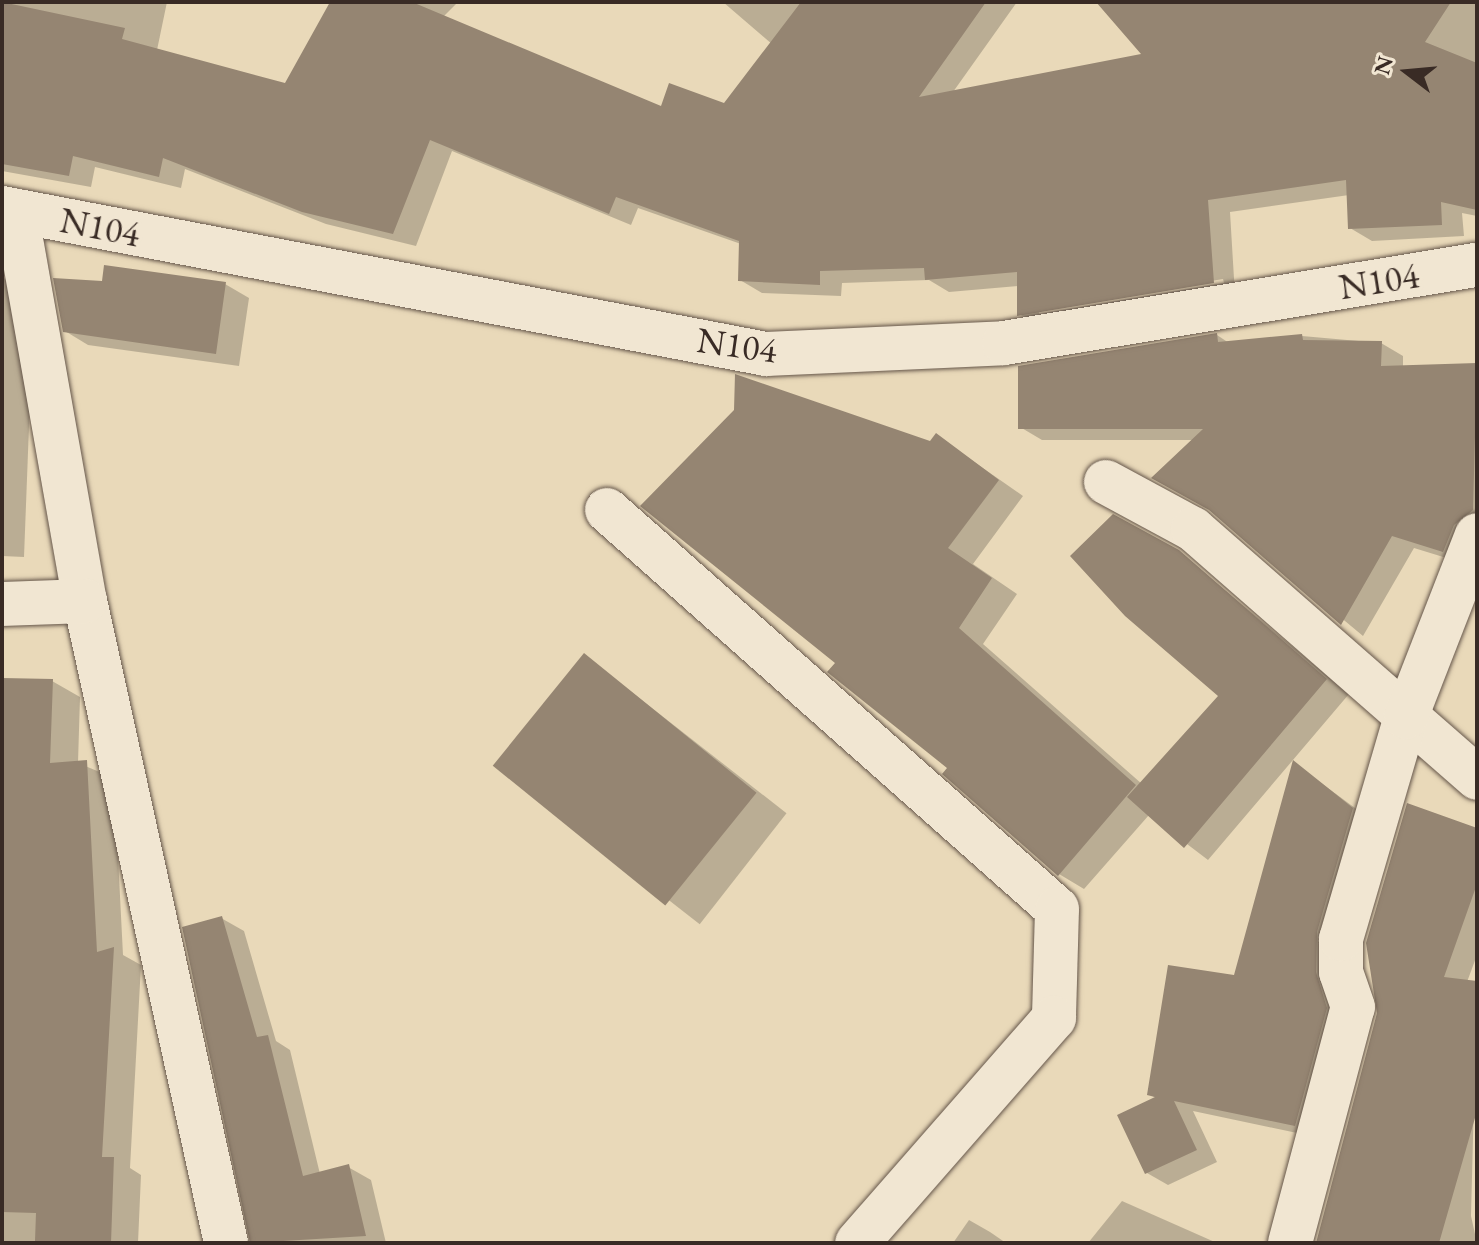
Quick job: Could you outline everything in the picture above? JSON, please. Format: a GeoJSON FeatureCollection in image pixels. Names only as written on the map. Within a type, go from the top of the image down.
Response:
{"type":"FeatureCollection","features":[{"type":"Feature","properties":{"kind":"street","name":"N104"},"geometry":{"type":"LineString","coordinates":[[9,209],[766,354],[1004,343],[1477,265]]}},
{"type":"Feature","properties":{"kind":"street"},"geometry":{"type":"LineString","coordinates":[[9,209],[85,601],[226,1243]]}},
{"type":"Feature","properties":{"kind":"street"},"geometry":{"type":"LineString","coordinates":[[1106,482],[1193,529],[1477,778]]}},
{"type":"Feature","properties":{"kind":"street"},"geometry":{"type":"LineString","coordinates":[[607,510],[1057,909],[1054,1018],[857,1243]]}},
{"type":"Feature","properties":{"kind":"street"},"geometry":{"type":"LineString","coordinates":[[1290,1243],[1353,1007],[1341,972],[1341,939],[1406,717],[1477,535]]}},
{"type":"Feature","properties":{"kind":"street"},"geometry":{"type":"LineString","coordinates":[[2,604],[85,601]]}},
{"type":"Feature","properties":{"kind":"building"},"geometry":{"type":"Polygon","coordinates":[[[2,2],[125,28],[122,39],[285,83],[330,2],[412,2],[661,106],[669,83],[724,103],[801,2],[986,2],[919,97],[1141,54],[1096,2],[1451,2],[1425,42],[1477,63],[1477,210],[1441,202],[1442,225],[1348,229],[1346,180],[1208,200],[1214,283],[1017,316],[1017,272],[925,280],[924,268],[820,271],[820,285],[738,281],[739,241],[616,197],[609,214],[430,140],[393,234],[302,212],[163,158],[159,177],[73,156],[69,176],[2,164],[2,2]]]}},
{"type":"Feature","properties":{"kind":"building"},"geometry":{"type":"Polygon","coordinates":[[[104,265],[226,282],[216,354],[63,332],[53,278],[102,281],[104,265]]]}},
{"type":"Feature","properties":{"kind":"building"},"geometry":{"type":"Polygon","coordinates":[[[1217,333],[1218,342],[1302,334],[1303,340],[1382,341],[1381,366],[1477,363],[1473,510],[1454,525],[1443,552],[1392,536],[1341,625],[1209,510],[1151,478],[1203,429],[1018,429],[1018,366],[1217,333]]]}},
{"type":"Feature","properties":{"kind":"building"},"geometry":{"type":"Polygon","coordinates":[[[735,374],[930,441],[936,433],[999,480],[948,548],[992,578],[959,628],[1136,785],[1058,876],[942,774],[947,768],[827,672],[835,663],[640,506],[734,410],[735,374]]]}},
{"type":"Feature","properties":{"kind":"building"},"geometry":{"type":"Polygon","coordinates":[[[1113,514],[1179,550],[1327,679],[1184,848],[1127,797],[1218,696],[1125,616],[1070,556],[1113,514]]]}},
{"type":"Feature","properties":{"kind":"building"},"geometry":{"type":"Polygon","coordinates":[[[584,653],[757,793],[665,905],[493,766],[584,653]]]}},
{"type":"Feature","properties":{"kind":"building"},"geometry":{"type":"Polygon","coordinates":[[[2,678],[53,679],[50,763],[87,760],[97,952],[114,947],[102,1157],[114,1157],[111,1243],[35,1241],[36,1213],[2,1212],[2,678]]]}},
{"type":"Feature","properties":{"kind":"building"},"geometry":{"type":"Polygon","coordinates":[[[1293,760],[1353,808],[1317,932],[1316,972],[1327,1008],[1295,1126],[1174,1101],[1197,1150],[1145,1174],[1117,1115],[1155,1097],[1147,1095],[1168,965],[1234,975],[1293,760]]]}},
{"type":"Feature","properties":{"kind":"building"},"geometry":{"type":"Polygon","coordinates":[[[1407,803],[1477,828],[1477,884],[1444,977],[1477,981],[1477,1111],[1439,1243],[1316,1243],[1377,1013],[1366,943],[1407,803]]]}},
{"type":"Feature","properties":{"kind":"building"},"geometry":{"type":"Polygon","coordinates":[[[222,916],[257,1037],[268,1035],[303,1176],[349,1164],[366,1236],[250,1243],[182,927],[222,916]]]}}]}
